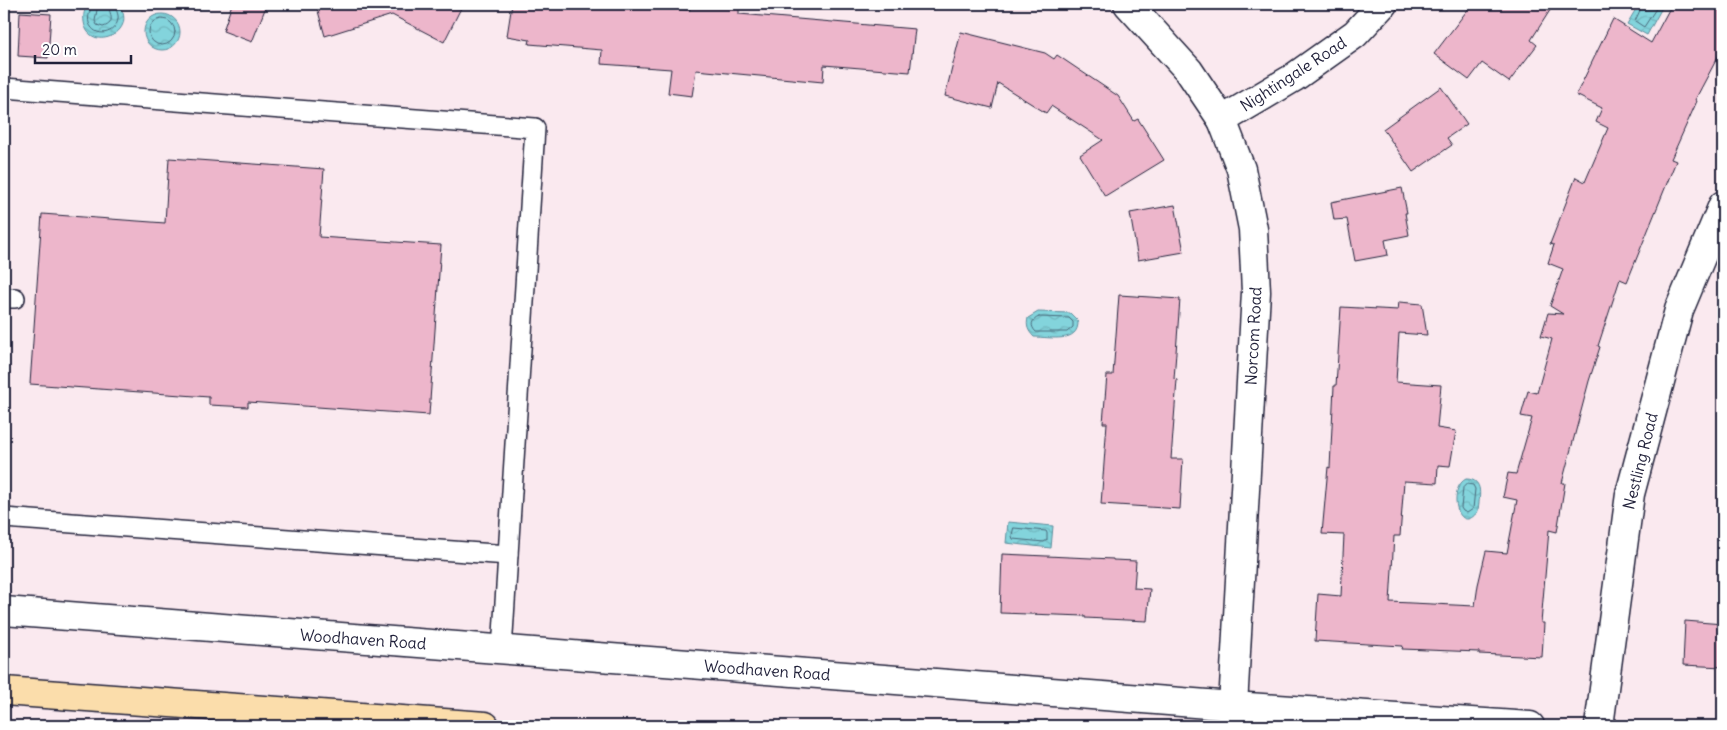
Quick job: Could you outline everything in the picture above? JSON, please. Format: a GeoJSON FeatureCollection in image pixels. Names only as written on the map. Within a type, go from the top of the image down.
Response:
{"type":"FeatureCollection","features":[{"type":"Feature","properties":{"kind":"highway"},"geometry":{"type":"LineString","coordinates":[[4,676],[184,704]]}},
{"type":"Feature","properties":{"kind":"highway"},"geometry":{"type":"LineString","coordinates":[[4,690],[485,726]]}},
{"type":"Feature","properties":{"kind":"street","name":"Norcom Road"},"geometry":{"type":"LineString","coordinates":[[1128,4],[1189,71],[1222,120],[1241,169],[1251,221],[1256,292],[1233,706]]}},
{"type":"Feature","properties":{"kind":"street","name":"Nightingale Road"},"geometry":{"type":"LineString","coordinates":[[1222,120],[1294,78],[1355,34],[1383,4]]}},
{"type":"Feature","properties":{"kind":"street","name":"Nestling Road"},"geometry":{"type":"LineString","coordinates":[[1599,726],[1630,494],[1679,310],[1723,205]]}},
{"type":"Feature","properties":{"kind":"street","name":"Woodhaven Road"},"geometry":{"type":"LineString","coordinates":[[4,611],[1233,706],[1530,726]]}},
{"type":"Feature","properties":{"kind":"lane"},"geometry":{"type":"LineString","coordinates":[[4,88],[535,128],[502,650]]}},
{"type":"Feature","properties":{"kind":"lane"},"geometry":{"type":"LineString","coordinates":[[4,518],[508,555]]}},
{"type":"Feature","properties":{"kind":"water"},"geometry":{"type":"Polygon","coordinates":[[[89,4],[118,4],[123,14],[123,23],[119,31],[112,36],[103,38],[95,37],[88,32],[84,17],[85,10],[89,4]]]}},
{"type":"Feature","properties":{"kind":"water"},"geometry":{"type":"Polygon","coordinates":[[[1639,4],[1664,4],[1647,35],[1627,24],[1639,4]]]}},
{"type":"Feature","properties":{"kind":"water"},"geometry":{"type":"Polygon","coordinates":[[[162,14],[174,20],[180,32],[174,44],[162,50],[150,44],[144,32],[150,20],[162,14]]]}},
{"type":"Feature","properties":{"kind":"water"},"geometry":{"type":"Polygon","coordinates":[[[1038,312],[1070,313],[1078,321],[1077,328],[1074,333],[1062,338],[1034,337],[1030,333],[1027,321],[1028,318],[1038,312]]]}},
{"type":"Feature","properties":{"kind":"water"},"geometry":{"type":"Polygon","coordinates":[[[1466,479],[1476,482],[1480,495],[1478,511],[1471,518],[1465,519],[1457,509],[1456,501],[1460,484],[1466,479]]]}},
{"type":"Feature","properties":{"kind":"water"},"geometry":{"type":"Polygon","coordinates":[[[1008,522],[1053,526],[1051,548],[1006,543],[1008,522]]]}},
{"type":"Feature","properties":{"kind":"building"},"geometry":{"type":"Polygon","coordinates":[[[232,4],[267,4],[252,42],[223,31],[232,4]]]}},
{"type":"Feature","properties":{"kind":"building"},"geometry":{"type":"Polygon","coordinates":[[[316,4],[463,4],[444,42],[392,15],[325,36],[316,4]]]}},
{"type":"Feature","properties":{"kind":"building"},"geometry":{"type":"Polygon","coordinates":[[[512,4],[579,4],[690,10],[690,4],[739,4],[739,14],[915,29],[910,72],[824,65],[823,82],[696,70],[692,96],[668,93],[671,69],[601,64],[602,50],[529,44],[530,40],[507,36],[512,4]]]}},
{"type":"Feature","properties":{"kind":"building"},"geometry":{"type":"Polygon","coordinates":[[[1472,4],[1554,4],[1531,40],[1537,45],[1509,82],[1482,63],[1469,80],[1434,54],[1472,4]]]}},
{"type":"Feature","properties":{"kind":"building"},"geometry":{"type":"Polygon","coordinates":[[[1672,4],[1723,4],[1723,47],[1695,100],[1697,101],[1671,159],[1676,161],[1627,282],[1620,279],[1598,346],[1600,347],[1562,483],[1565,483],[1557,532],[1549,530],[1541,623],[1544,623],[1542,657],[1402,649],[1403,646],[1315,641],[1318,594],[1341,596],[1344,535],[1322,534],[1328,467],[1330,468],[1334,386],[1336,386],[1341,307],[1398,310],[1399,302],[1422,304],[1427,335],[1399,333],[1396,382],[1441,385],[1437,428],[1456,431],[1450,466],[1438,465],[1437,483],[1404,481],[1400,536],[1394,536],[1390,602],[1475,606],[1486,551],[1507,553],[1517,500],[1503,497],[1508,473],[1516,474],[1532,418],[1521,416],[1528,391],[1537,393],[1552,339],[1541,336],[1548,313],[1563,314],[1550,306],[1563,269],[1548,263],[1554,245],[1550,244],[1576,177],[1585,182],[1608,128],[1596,122],[1602,108],[1576,95],[1613,19],[1651,43],[1672,4]]]}},
{"type":"Feature","properties":{"kind":"building"},"geometry":{"type":"Polygon","coordinates":[[[20,12],[51,14],[48,58],[18,56],[20,12]]]}},
{"type":"Feature","properties":{"kind":"building"},"geometry":{"type":"Polygon","coordinates":[[[961,32],[1045,53],[1054,59],[1057,55],[1118,96],[1134,121],[1138,119],[1164,160],[1105,196],[1080,155],[1103,140],[1051,106],[1046,113],[998,83],[992,108],[945,96],[961,32]]]}},
{"type":"Feature","properties":{"kind":"building"},"geometry":{"type":"Polygon","coordinates":[[[1441,87],[1467,124],[1447,138],[1452,145],[1413,172],[1383,129],[1441,87]]]}},
{"type":"Feature","properties":{"kind":"building"},"geometry":{"type":"Polygon","coordinates":[[[169,158],[324,169],[319,237],[441,245],[429,415],[248,402],[248,407],[209,405],[209,397],[30,384],[42,214],[165,223],[169,158]]]}},
{"type":"Feature","properties":{"kind":"building"},"geometry":{"type":"Polygon","coordinates":[[[1402,188],[1409,235],[1385,240],[1388,255],[1355,261],[1347,219],[1334,220],[1331,202],[1402,188]]]}},
{"type":"Feature","properties":{"kind":"building"},"geometry":{"type":"Polygon","coordinates":[[[1175,205],[1184,252],[1138,260],[1130,213],[1175,205]]]}},
{"type":"Feature","properties":{"kind":"building"},"geometry":{"type":"Polygon","coordinates":[[[1119,295],[1180,299],[1174,379],[1177,380],[1171,459],[1183,459],[1180,509],[1101,504],[1107,423],[1103,423],[1107,375],[1113,375],[1119,295]]]}},
{"type":"Feature","properties":{"kind":"building"},"geometry":{"type":"Polygon","coordinates":[[[1002,554],[1136,561],[1134,588],[1150,589],[1147,621],[1085,618],[1085,616],[1000,613],[1002,554]]]}},
{"type":"Feature","properties":{"kind":"building"},"geometry":{"type":"Polygon","coordinates":[[[1685,621],[1723,624],[1723,667],[1683,665],[1685,621]]]}}]}
